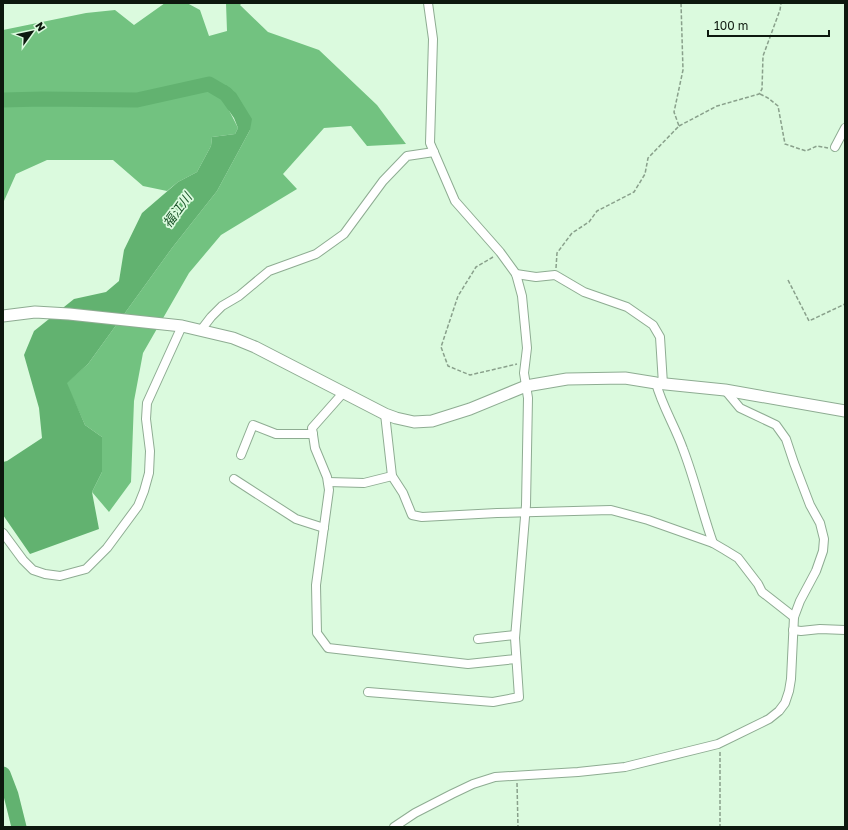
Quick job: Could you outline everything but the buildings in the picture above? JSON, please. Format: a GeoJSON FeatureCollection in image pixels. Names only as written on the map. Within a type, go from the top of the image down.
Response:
{"type":"FeatureCollection","features":[{"type":"Feature","properties":{"kind":"street"},"geometry":{"type":"LineString","coordinates":[[368,692],[493,702],[519,697],[515,635],[525,512],[528,398],[524,373],[528,348],[522,296],[516,274],[500,252],[455,201],[430,143],[433,39],[428,3]]}},
{"type":"Feature","properties":{"kind":"street"},"geometry":{"type":"LineString","coordinates":[[832,148],[845,128]]}},
{"type":"Feature","properties":{"kind":"street"},"geometry":{"type":"LineString","coordinates":[[201,330],[222,306],[239,296],[269,271],[316,254],[344,234],[383,181],[406,156],[434,152]]}},
{"type":"Feature","properties":{"kind":"street"},"geometry":{"type":"LineString","coordinates":[[516,274],[536,277],[555,275],[584,292],[627,307],[653,325],[660,337],[658,392],[683,447],[713,543]]}},
{"type":"Feature","properties":{"kind":"street"},"geometry":{"type":"LineString","coordinates":[[3,316],[34,312],[182,326],[233,338],[255,347],[385,414],[414,422],[432,421],[470,409],[526,386],[567,379],[626,378],[726,390],[845,411]]}},
{"type":"Feature","properties":{"kind":"street"},"geometry":{"type":"LineString","coordinates":[[3,533],[23,560],[34,570],[45,574],[60,576],[86,569],[106,548],[138,506],[144,492],[149,473],[150,458],[146,419],[147,403],[182,326]]}},
{"type":"Feature","properties":{"kind":"street"},"geometry":{"type":"LineString","coordinates":[[394,827],[414,813],[473,784],[495,777],[578,772],[625,767],[718,744],[769,719],[785,703],[791,679],[794,617],[800,601],[816,572],[823,551],[824,539],[820,523],[810,504],[786,439],[776,425],[740,408],[726,390]]}},
{"type":"Feature","properties":{"kind":"street"},"geometry":{"type":"LineString","coordinates":[[343,393],[312,428],[315,448],[327,477],[329,490],[316,584],[317,633],[328,648],[468,664],[516,659]]}},
{"type":"Feature","properties":{"kind":"street"},"geometry":{"type":"LineString","coordinates":[[385,414],[392,476],[403,494],[412,514],[422,517],[611,510],[648,520],[713,543],[738,558],[758,584],[762,592],[794,617]]}},
{"type":"Feature","properties":{"kind":"street"},"geometry":{"type":"LineString","coordinates":[[241,454],[253,425],[276,434],[313,434]]}},
{"type":"Feature","properties":{"kind":"street"},"geometry":{"type":"LineString","coordinates":[[328,482],[364,483],[392,476]]}},
{"type":"Feature","properties":{"kind":"street"},"geometry":{"type":"LineString","coordinates":[[234,478],[296,519],[324,528]]}},
{"type":"Feature","properties":{"kind":"street"},"geometry":{"type":"LineString","coordinates":[[793,630],[801,631],[820,628],[845,630]]}},
{"type":"Feature","properties":{"kind":"street"},"geometry":{"type":"LineString","coordinates":[[478,639],[515,635]]}},
{"type":"Feature","properties":{"kind":"path"},"geometry":{"type":"LineString","coordinates":[[679,126],[674,112],[683,70],[681,3]]}},
{"type":"Feature","properties":{"kind":"path"},"geometry":{"type":"LineString","coordinates":[[759,94],[762,89],[763,56],[780,10],[781,3]]}},
{"type":"Feature","properties":{"kind":"path"},"geometry":{"type":"LineString","coordinates":[[555,275],[557,253],[572,233],[589,222],[597,211],[634,192],[645,174],[648,158],[679,126],[717,106],[759,94],[768,98],[778,106],[785,144],[806,151],[817,146],[832,148]]}},
{"type":"Feature","properties":{"kind":"path"},"geometry":{"type":"LineString","coordinates":[[500,252],[476,267],[458,296],[441,347],[448,366],[470,375],[526,361]]}},
{"type":"Feature","properties":{"kind":"path"},"geometry":{"type":"LineString","coordinates":[[788,280],[809,321],[845,304]]}},
{"type":"Feature","properties":{"kind":"path"},"geometry":{"type":"LineString","coordinates":[[718,744],[720,751],[720,827]]}},
{"type":"Feature","properties":{"kind":"path"},"geometry":{"type":"LineString","coordinates":[[517,775],[518,827]]}},
{"type":"Feature","properties":{"kind":"shaded area"},"geometry":{"type":"Polygon","coordinates":[[[165,3],[187,3],[200,10],[209,36],[227,31],[226,3],[242,3],[240,5],[268,32],[319,50],[377,105],[406,144],[367,146],[351,126],[324,128],[283,174],[297,189],[221,235],[189,273],[143,353],[134,401],[131,482],[109,512],[92,492],[102,472],[102,437],[85,425],[66,383],[88,364],[172,248],[217,191],[250,130],[219,85],[225,102],[238,128],[235,134],[212,137],[211,146],[197,172],[178,182],[167,191],[143,186],[113,160],[47,160],[16,174],[4,201],[3,30],[86,13],[115,10],[134,25],[165,3]]]}},
{"type":"Feature","properties":{"kind":"water"},"geometry":{"type":"Polygon","coordinates":[[[219,85],[226,85],[236,93],[252,119],[250,130],[217,191],[172,248],[88,364],[67,383],[85,425],[102,437],[102,472],[92,492],[99,529],[30,554],[3,515],[3,462],[7,461],[42,438],[39,408],[24,355],[34,331],[74,299],[106,292],[119,281],[124,250],[142,213],[178,182],[197,172],[211,146],[212,137],[235,134],[238,128],[234,118],[225,105],[219,85]]]}},
{"type":"Feature","properties":{"kind":"waterway","name":"福江川"},"geometry":{"type":"LineString","coordinates":[[3,100],[137,100],[209,84],[226,94],[234,105]]}},
{"type":"Feature","properties":{"kind":"waterway","name":"福江川"},"geometry":{"type":"LineString","coordinates":[[3,774],[11,795],[19,827]]}}]}
